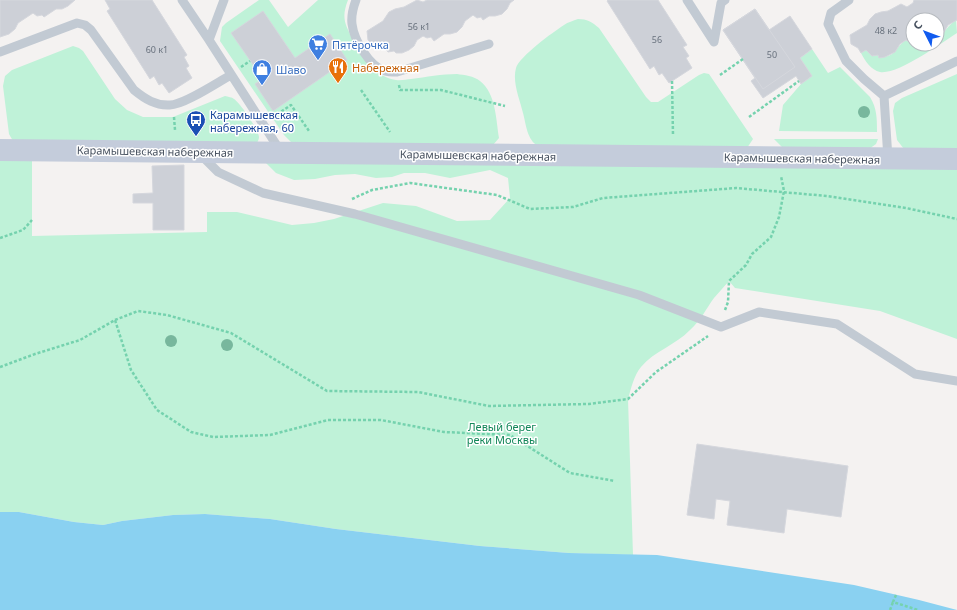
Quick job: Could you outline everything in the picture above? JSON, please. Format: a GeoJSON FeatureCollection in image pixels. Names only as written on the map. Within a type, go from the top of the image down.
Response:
{"type":"FeatureCollection","features":[{"type":"Feature","properties":{"kind":"street","name":"Карамышевская набережная"},"geometry":{"type":"LineString","coordinates":[[0,150],[957,159]]}},
{"type":"Feature","properties":{"kind":"lane"},"geometry":{"type":"LineString","coordinates":[[182,0],[282,153]]}},
{"type":"Feature","properties":{"kind":"lane"},"geometry":{"type":"LineString","coordinates":[[209,40],[225,0]]}},
{"type":"Feature","properties":{"kind":"lane"},"geometry":{"type":"LineString","coordinates":[[356,0],[352,10],[352,24],[358,45],[371,61],[383,70],[397,72],[489,44]]}},
{"type":"Feature","properties":{"kind":"lane"},"geometry":{"type":"LineString","coordinates":[[687,0],[714,42],[721,1]]}},
{"type":"Feature","properties":{"kind":"lane"},"geometry":{"type":"LineString","coordinates":[[849,0],[831,13],[828,24],[846,61],[884,96],[888,159]]}},
{"type":"Feature","properties":{"kind":"lane"},"geometry":{"type":"LineString","coordinates":[[0,52],[77,23],[85,25],[91,30],[134,90],[156,104],[173,105],[192,98],[231,75]]}},
{"type":"Feature","properties":{"kind":"lane"},"geometry":{"type":"LineString","coordinates":[[884,96],[957,61]]}},
{"type":"Feature","properties":{"kind":"lane"},"geometry":{"type":"LineString","coordinates":[[198,152],[218,172],[263,193],[334,208],[639,295],[721,327],[759,312],[837,324],[915,374],[957,381]]}},
{"type":"Feature","properties":{"kind":"path"},"geometry":{"type":"LineString","coordinates":[[720,75],[743,59]]}},
{"type":"Feature","properties":{"kind":"path"},"geometry":{"type":"LineString","coordinates":[[397,72],[400,90],[441,90],[505,106]]}},
{"type":"Feature","properties":{"kind":"path"},"geometry":{"type":"LineString","coordinates":[[672,81],[673,135]]}},
{"type":"Feature","properties":{"kind":"path"},"geometry":{"type":"LineString","coordinates":[[749,117],[799,82]]}},
{"type":"Feature","properties":{"kind":"path"},"geometry":{"type":"LineString","coordinates":[[361,90],[390,132]]}},
{"type":"Feature","properties":{"kind":"path"},"geometry":{"type":"LineString","coordinates":[[263,123],[291,105],[309,131]]}},
{"type":"Feature","properties":{"kind":"path"},"geometry":{"type":"LineString","coordinates":[[334,208],[372,190],[410,183],[497,195],[530,209],[573,207],[603,198],[736,188],[784,191],[827,196],[906,208],[957,220]]}},
{"type":"Feature","properties":{"kind":"path"},"geometry":{"type":"LineString","coordinates":[[0,367],[80,340],[115,320],[138,311],[167,315],[231,333],[327,391],[418,392],[489,406],[589,404],[628,399],[656,372],[721,327],[728,302],[729,281],[746,265],[752,254],[772,236],[779,217],[784,191]]}},
{"type":"Feature","properties":{"kind":"path"},"geometry":{"type":"LineString","coordinates":[[0,238],[23,230],[32,220]]}},
{"type":"Feature","properties":{"kind":"path"},"geometry":{"type":"LineString","coordinates":[[115,320],[131,370],[158,410],[191,432],[213,437],[270,435],[328,420],[381,420],[444,432],[510,435],[570,472],[615,481]]}},
{"type":"Feature","properties":{"kind":"path"},"geometry":{"type":"LineString","coordinates":[[890,610],[896,595]]}},
{"type":"Feature","properties":{"kind":"path"},"geometry":{"type":"LineString","coordinates":[[893,602],[918,610]]}},
{"type":"Feature","properties":{"kind":"green space"},"geometry":{"type":"Polygon","coordinates":[[[259,0],[269,0],[288,27],[318,0],[348,0],[344,16],[346,25],[356,47],[370,66],[382,75],[398,80],[457,74],[478,79],[489,92],[492,100],[496,115],[499,138],[493,145],[293,144],[284,135],[220,41],[222,27],[259,0]]]}},
{"type":"Feature","properties":{"kind":"green space"},"geometry":{"type":"Polygon","coordinates":[[[578,19],[589,21],[599,28],[646,97],[651,102],[658,102],[699,75],[704,73],[709,74],[753,139],[747,148],[538,146],[534,143],[529,136],[517,91],[515,79],[516,68],[518,63],[530,51],[545,39],[569,22],[578,19]]]}},
{"type":"Feature","properties":{"kind":"green space"},"geometry":{"type":"Polygon","coordinates":[[[956,20],[957,33],[945,41],[945,30],[956,20]]]}},
{"type":"Feature","properties":{"kind":"green space"},"geometry":{"type":"Polygon","coordinates":[[[905,41],[905,52],[927,52],[908,64],[888,72],[880,72],[874,69],[864,59],[861,53],[866,50],[872,56],[878,55],[879,57],[885,57],[895,52],[905,41]]]}},
{"type":"Feature","properties":{"kind":"green space"},"geometry":{"type":"Polygon","coordinates":[[[73,46],[83,51],[115,99],[127,110],[143,117],[173,117],[225,96],[230,97],[233,98],[245,111],[258,133],[259,139],[257,143],[13,141],[9,134],[3,86],[5,76],[12,70],[73,46]]]}},
{"type":"Feature","properties":{"kind":"green space"},"geometry":{"type":"Polygon","coordinates":[[[812,49],[828,73],[840,67],[870,97],[877,118],[877,132],[779,131],[783,105],[801,84],[812,76],[800,58],[812,49]]]}},
{"type":"Feature","properties":{"kind":"green space"},"geometry":{"type":"Polygon","coordinates":[[[957,74],[957,150],[904,149],[897,140],[893,111],[895,103],[902,98],[957,74]]]}},
{"type":"Feature","properties":{"kind":"green space"},"geometry":{"type":"Polygon","coordinates":[[[774,139],[878,139],[876,144],[869,149],[783,148],[774,139]]]}},
{"type":"Feature","properties":{"kind":"green space","name":"Левый берег реки Москвы"},"geometry":{"type":"Polygon","coordinates":[[[263,160],[957,169],[957,339],[880,311],[735,288],[729,281],[714,298],[694,326],[678,340],[646,361],[636,374],[633,382],[628,399],[633,555],[569,553],[480,546],[336,529],[270,519],[205,514],[173,515],[122,521],[103,525],[74,522],[19,512],[0,512],[0,161],[32,161],[32,236],[207,232],[207,212],[237,212],[292,225],[314,223],[334,219],[383,203],[416,206],[457,221],[490,220],[510,198],[508,178],[490,170],[450,178],[425,173],[404,173],[392,177],[376,178],[355,174],[294,180],[276,173],[263,160]]]}},
{"type":"Feature","properties":{"kind":"water"},"geometry":{"type":"Polygon","coordinates":[[[0,512],[19,512],[74,522],[103,525],[122,521],[173,515],[205,514],[270,519],[336,529],[480,546],[569,553],[657,555],[854,585],[957,610],[0,610],[0,512]]]}},
{"type":"Feature","properties":{"kind":"building"},"geometry":{"type":"Polygon","coordinates":[[[0,0],[75,0],[68,6],[62,9],[56,9],[44,17],[42,15],[37,16],[33,13],[18,23],[15,29],[9,34],[0,37],[0,0]]]}},
{"type":"Feature","properties":{"kind":"building"},"geometry":{"type":"Polygon","coordinates":[[[105,0],[152,0],[187,55],[184,57],[189,66],[186,68],[192,78],[169,93],[162,83],[159,85],[154,76],[150,79],[107,11],[110,9],[105,0]]]}},
{"type":"Feature","properties":{"kind":"building"},"geometry":{"type":"Polygon","coordinates":[[[417,0],[423,2],[427,0],[514,0],[502,14],[489,16],[483,20],[481,17],[477,18],[473,15],[465,21],[457,32],[444,34],[434,41],[431,37],[427,38],[423,36],[417,40],[414,46],[402,53],[396,53],[394,51],[388,52],[383,45],[378,49],[368,40],[367,31],[383,21],[389,12],[404,7],[417,0]]]}},
{"type":"Feature","properties":{"kind":"building"},"geometry":{"type":"Polygon","coordinates":[[[658,0],[687,45],[683,47],[689,56],[686,58],[692,68],[669,83],[662,73],[659,75],[654,66],[650,69],[607,1],[658,0]]]}},
{"type":"Feature","properties":{"kind":"building"},"geometry":{"type":"Polygon","coordinates":[[[914,0],[957,0],[957,20],[948,25],[945,30],[945,12],[905,12],[905,41],[900,44],[895,52],[885,57],[879,58],[878,55],[872,56],[866,50],[861,53],[858,48],[851,44],[850,35],[867,25],[875,14],[888,11],[901,4],[907,7],[913,3],[914,0]]]}},
{"type":"Feature","properties":{"kind":"building"},"geometry":{"type":"Polygon","coordinates":[[[755,9],[769,30],[790,16],[812,49],[800,58],[812,76],[801,84],[796,76],[763,98],[751,81],[755,78],[723,30],[755,9]]]}},
{"type":"Feature","properties":{"kind":"building"},"geometry":{"type":"Polygon","coordinates":[[[755,9],[795,67],[763,89],[723,30],[755,9]]]}},
{"type":"Feature","properties":{"kind":"building"},"geometry":{"type":"Polygon","coordinates":[[[263,11],[295,58],[330,34],[347,60],[273,111],[255,84],[263,79],[231,33],[263,11]]]}},
{"type":"Feature","properties":{"kind":"building"},"geometry":{"type":"Polygon","coordinates":[[[184,165],[184,230],[153,230],[153,203],[133,203],[133,194],[153,193],[152,166],[184,165]]]}},
{"type":"Feature","properties":{"kind":"building"},"geometry":{"type":"Polygon","coordinates":[[[697,444],[848,466],[841,517],[787,509],[784,533],[727,525],[730,501],[716,499],[714,519],[687,515],[697,444]]]}},
{"type":"Feature","properties":{"kind":"place","name":"Пятёрочка"},"geometry":{"type":"Point","coordinates":[318,61]}},
{"type":"Feature","properties":{"kind":"place","name":"Набережная"},"geometry":{"type":"Point","coordinates":[338,84]}},
{"type":"Feature","properties":{"kind":"place","name":"Шаво"},"geometry":{"type":"Point","coordinates":[262,86]}},
{"type":"Feature","properties":{"kind":"place","name":"Карамышевская набережная, 60"},"geometry":{"type":"Point","coordinates":[196,137]}}]}
